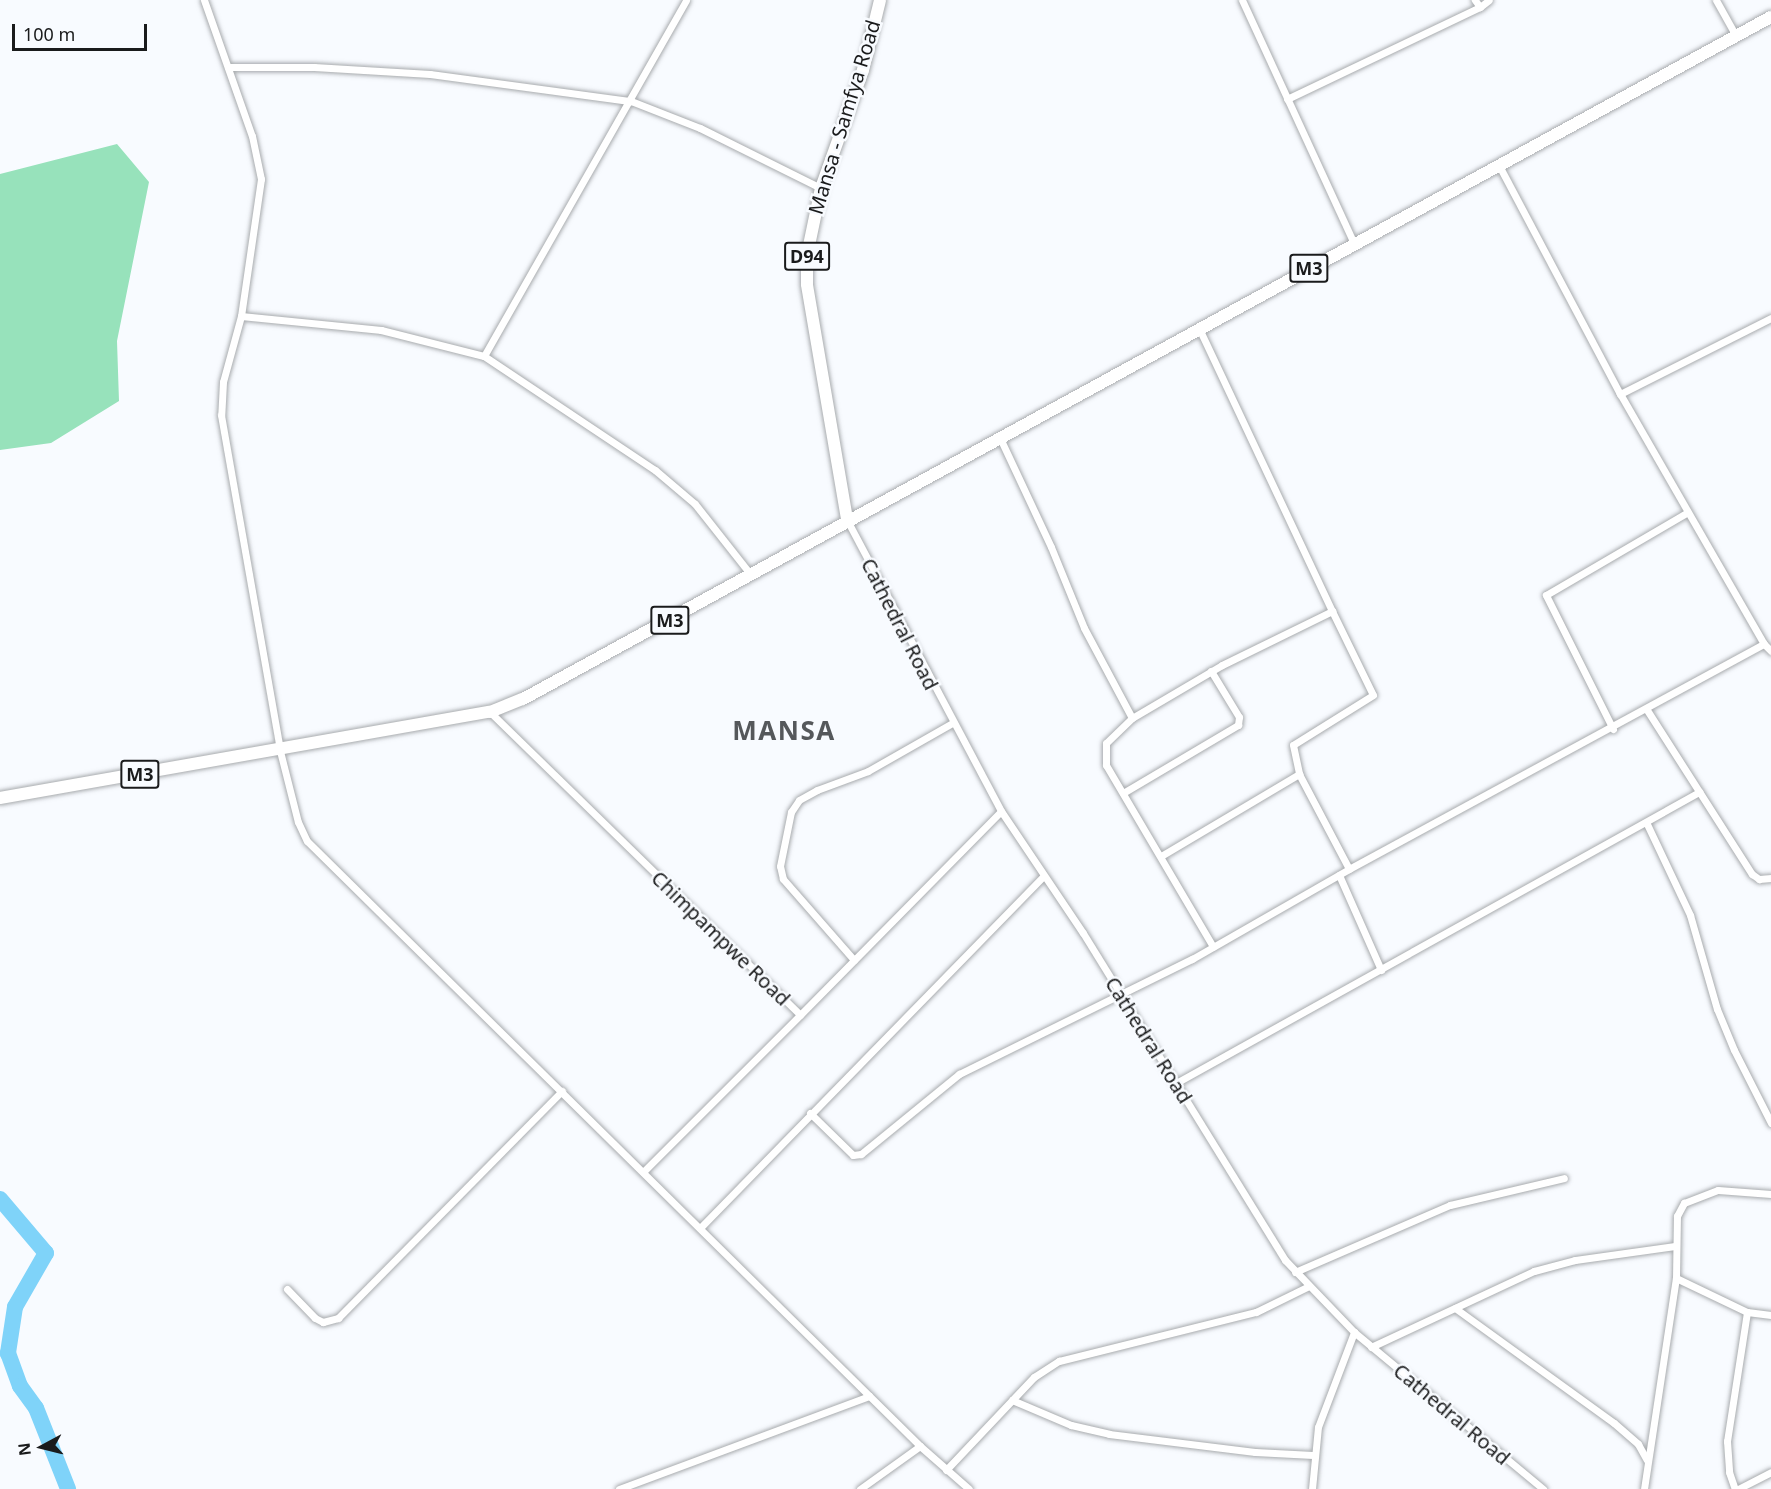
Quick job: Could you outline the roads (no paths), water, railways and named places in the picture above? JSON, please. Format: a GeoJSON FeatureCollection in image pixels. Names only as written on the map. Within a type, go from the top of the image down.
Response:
{"type":"FeatureCollection","features":[{"type":"Feature","properties":{"kind":"main road","name":"Mansa - Samfya Road"},"geometry":{"type":"LineString","coordinates":[[846,519],[807,284],[811,224],[821,188],[863,70],[880,0]]}},
{"type":"Feature","properties":{"kind":"main road","name":"M3"},"geometry":{"type":"LineString","coordinates":[[0,798],[280,751],[490,712],[523,699],[751,575],[846,519],[1000,438],[1771,17]]}},
{"type":"Feature","properties":{"kind":"street"},"geometry":{"type":"LineString","coordinates":[[204,0],[252,136],[261,179],[241,316],[223,382],[221,415],[280,751],[298,822],[307,841],[644,1171],[920,1446],[969,1489]]}},
{"type":"Feature","properties":{"kind":"street"},"geometry":{"type":"LineString","coordinates":[[484,356],[631,101],[686,0]]}},
{"type":"Feature","properties":{"kind":"street"},"geometry":{"type":"LineString","coordinates":[[1242,0],[1354,244]]}},
{"type":"Feature","properties":{"kind":"street"},"geometry":{"type":"LineString","coordinates":[[1287,99],[1478,3],[1489,0]]}},
{"type":"Feature","properties":{"kind":"street"},"geometry":{"type":"LineString","coordinates":[[1716,0],[1736,36]]}},
{"type":"Feature","properties":{"kind":"street"},"geometry":{"type":"LineString","coordinates":[[228,67],[314,67],[430,74],[631,101],[700,128],[821,188]]}},
{"type":"Feature","properties":{"kind":"street"},"geometry":{"type":"LineString","coordinates":[[1499,165],[1620,394],[1764,644],[1771,651]]}},
{"type":"Feature","properties":{"kind":"street"},"geometry":{"type":"LineString","coordinates":[[241,316],[381,330],[484,356],[655,470],[695,504],[751,575]]}},
{"type":"Feature","properties":{"kind":"street"},"geometry":{"type":"LineString","coordinates":[[1620,394],[1771,318]]}},
{"type":"Feature","properties":{"kind":"street"},"geometry":{"type":"LineString","coordinates":[[1199,328],[1372,695],[1294,743],[1299,774],[1349,869]]}},
{"type":"Feature","properties":{"kind":"street"},"geometry":{"type":"LineString","coordinates":[[1000,438],[1052,547],[1084,628],[1132,718]]}},
{"type":"Feature","properties":{"kind":"street"},"geometry":{"type":"LineString","coordinates":[[1613,729],[1546,595],[1688,512]]}},
{"type":"Feature","properties":{"kind":"street","name":"Cathedral Road"},"geometry":{"type":"LineString","coordinates":[[846,519],[951,723],[1002,812],[1121,995],[1295,1272],[1307,1287],[1371,1347],[1543,1489]]}},
{"type":"Feature","properties":{"kind":"street"},"geometry":{"type":"LineString","coordinates":[[1213,947],[1106,765],[1104,748],[1132,718],[1211,671],[1332,611]]}},
{"type":"Feature","properties":{"kind":"street"},"geometry":{"type":"LineString","coordinates":[[810,1113],[857,1155],[959,1074],[1213,947],[1349,869],[1613,729],[1764,644]]}},
{"type":"Feature","properties":{"kind":"street"},"geometry":{"type":"LineString","coordinates":[[1123,793],[1238,725],[1239,717],[1211,671]]}},
{"type":"Feature","properties":{"kind":"street"},"geometry":{"type":"LineString","coordinates":[[1647,710],[1752,874],[1759,879],[1771,878]]}},
{"type":"Feature","properties":{"kind":"street","name":"Chimpampwe Road"},"geometry":{"type":"LineString","coordinates":[[490,712],[800,1015],[1002,812]]}},
{"type":"Feature","properties":{"kind":"street"},"geometry":{"type":"LineString","coordinates":[[854,960],[783,879],[780,866],[791,812],[799,800],[817,790],[868,771],[951,723]]}},
{"type":"Feature","properties":{"kind":"street"},"geometry":{"type":"LineString","coordinates":[[1161,856],[1299,774]]}},
{"type":"Feature","properties":{"kind":"street"},"geometry":{"type":"LineString","coordinates":[[1176,1083],[1647,824],[1699,792]]}},
{"type":"Feature","properties":{"kind":"street"},"geometry":{"type":"LineString","coordinates":[[1647,824],[1690,915],[1717,1009],[1734,1050],[1771,1123]]}},
{"type":"Feature","properties":{"kind":"street"},"geometry":{"type":"LineString","coordinates":[[1339,875],[1381,970]]}},
{"type":"Feature","properties":{"kind":"street"},"geometry":{"type":"LineString","coordinates":[[700,1228],[1044,876]]}},
{"type":"Feature","properties":{"kind":"street"},"geometry":{"type":"LineString","coordinates":[[644,1171],[800,1015]]}},
{"type":"Feature","properties":{"kind":"street"},"geometry":{"type":"LineString","coordinates":[[286,1289],[315,1318],[323,1322],[338,1318],[562,1091]]}},
{"type":"Feature","properties":{"kind":"street"},"geometry":{"type":"LineString","coordinates":[[1295,1272],[1450,1205],[1564,1178]]}},
{"type":"Feature","properties":{"kind":"street"},"geometry":{"type":"LineString","coordinates":[[1644,1489],[1676,1278],[1677,1216],[1684,1203],[1718,1190],[1771,1194]]}},
{"type":"Feature","properties":{"kind":"street"},"geometry":{"type":"LineString","coordinates":[[1371,1347],[1534,1271],[1575,1260],[1675,1246]]}},
{"type":"Feature","properties":{"kind":"street"},"geometry":{"type":"LineString","coordinates":[[1676,1278],[1748,1312],[1771,1315]]}},
{"type":"Feature","properties":{"kind":"street"},"geometry":{"type":"LineString","coordinates":[[946,1470],[1034,1377],[1059,1361],[1256,1312],[1307,1287]]}},
{"type":"Feature","properties":{"kind":"street"},"geometry":{"type":"LineString","coordinates":[[1455,1308],[1614,1423],[1638,1444],[1648,1461]]}},
{"type":"Feature","properties":{"kind":"street"},"geometry":{"type":"LineString","coordinates":[[1748,1312],[1727,1441],[1729,1472],[1737,1489],[1771,1472]]}},
{"type":"Feature","properties":{"kind":"street"},"geometry":{"type":"LineString","coordinates":[[1312,1489],[1313,1455],[1318,1427],[1354,1332]]}},
{"type":"Feature","properties":{"kind":"street"},"geometry":{"type":"LineString","coordinates":[[619,1489],[869,1396]]}},
{"type":"Feature","properties":{"kind":"street"},"geometry":{"type":"LineString","coordinates":[[1012,1400],[1071,1425],[1110,1434],[1255,1452],[1313,1455]]}},
{"type":"Feature","properties":{"kind":"street"},"geometry":{"type":"LineString","coordinates":[[860,1489],[920,1446]]}},
{"type":"Feature","properties":{"kind":"waterway","name":"MANSA"},"geometry":{"type":"LineString","coordinates":[[0,1199],[46,1253],[15,1307],[8,1353],[20,1386],[36,1408],[68,1489]]}},
{"type":"Feature","properties":{"kind":"district","name":"MANSA"},"geometry":{"type":"Point","coordinates":[784,731]}}]}
